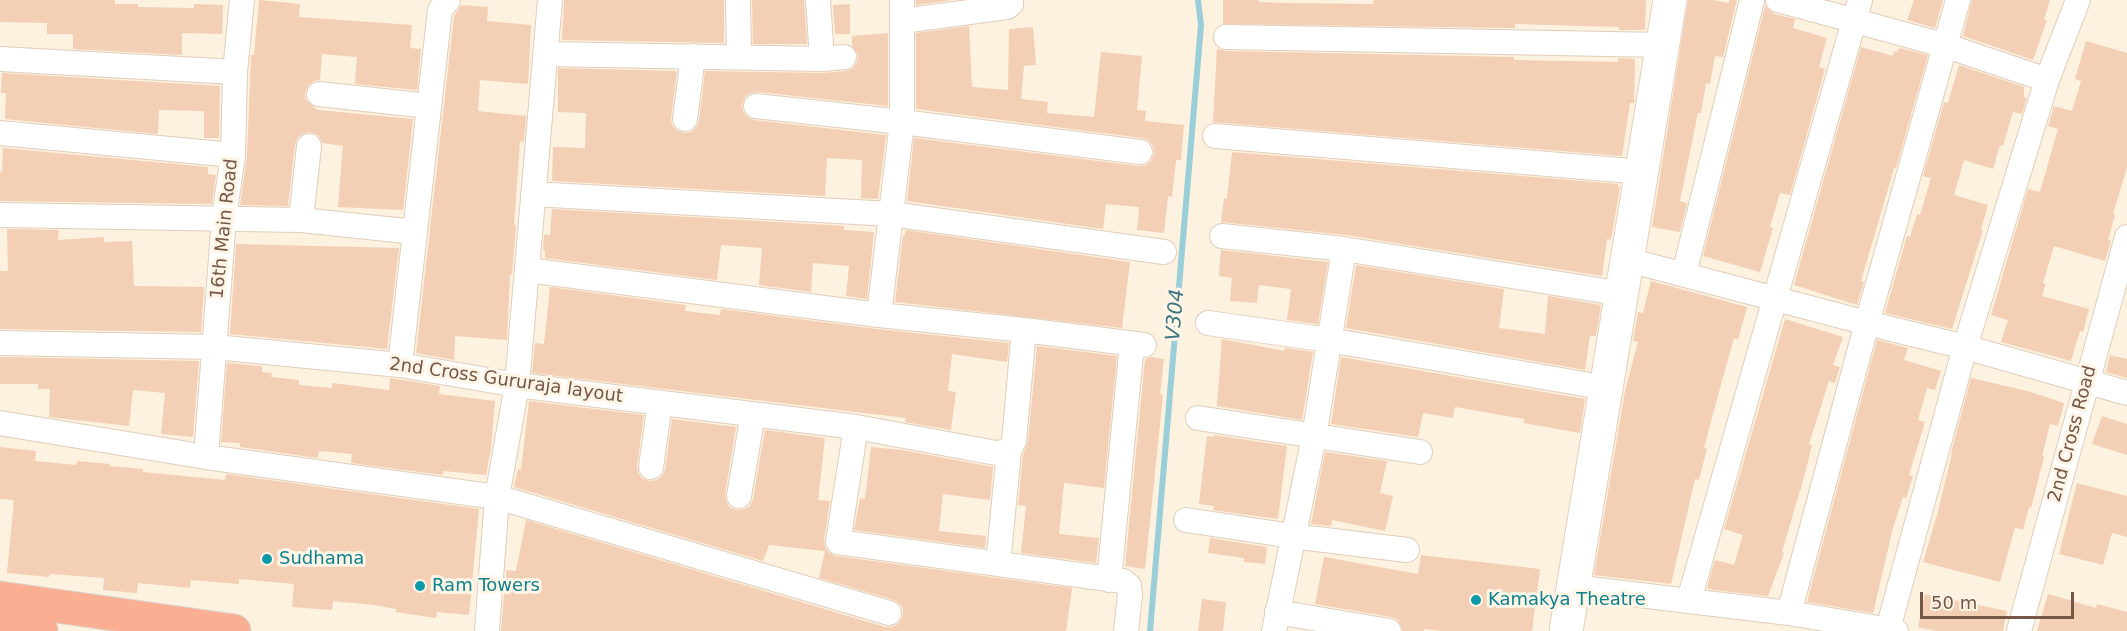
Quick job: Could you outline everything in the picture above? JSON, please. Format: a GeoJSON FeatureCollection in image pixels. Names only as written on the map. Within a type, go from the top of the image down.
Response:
{"type":"FeatureCollection","features":[{"type":"Feature","properties":{"kind":"highway"},"geometry":{"type":"LineString","coordinates":[[0,597],[234,631]]}},
{"type":"Feature","properties":{"kind":"highway"},"geometry":{"type":"LineString","coordinates":[[0,626],[41,631]]}},
{"type":"Feature","properties":{"kind":"street","name":"16th Main Road"},"geometry":{"type":"LineString","coordinates":[[206,457],[224,218],[233,155],[235,72],[242,0]]}},
{"type":"Feature","properties":{"kind":"street"},"geometry":{"type":"LineString","coordinates":[[441,0],[447,0]]}},
{"type":"Feature","properties":{"kind":"street"},"geometry":{"type":"LineString","coordinates":[[400,365],[440,10],[447,0]]}},
{"type":"Feature","properties":{"kind":"street"},"geometry":{"type":"LineString","coordinates":[[486,631],[497,497],[517,384],[550,0]]}},
{"type":"Feature","properties":{"kind":"street"},"geometry":{"type":"LineString","coordinates":[[738,0],[739,57]]}},
{"type":"Feature","properties":{"kind":"street"},"geometry":{"type":"LineString","coordinates":[[547,54],[833,58],[818,0]]}},
{"type":"Feature","properties":{"kind":"street"},"geometry":{"type":"LineString","coordinates":[[879,315],[902,122],[902,11],[1007,7],[1011,4],[1011,0]]}},
{"type":"Feature","properties":{"kind":"street"},"geometry":{"type":"LineString","coordinates":[[1566,631],[1670,0]]}},
{"type":"Feature","properties":{"kind":"street"},"geometry":{"type":"LineString","coordinates":[[1684,274],[1752,0]]}},
{"type":"Feature","properties":{"kind":"street"},"geometry":{"type":"LineString","coordinates":[[1778,0],[1856,11],[1947,46],[2047,80]]}},
{"type":"Feature","properties":{"kind":"street"},"geometry":{"type":"LineString","coordinates":[[1789,613],[1867,323],[1947,46],[1958,0]]}},
{"type":"Feature","properties":{"kind":"street"},"geometry":{"type":"LineString","coordinates":[[1573,587],[1789,613],[1892,630],[1965,347],[2047,80],[2078,0]]}},
{"type":"Feature","properties":{"kind":"street"},"geometry":{"type":"LineString","coordinates":[[1689,600],[1856,11]]}},
{"type":"Feature","properties":{"kind":"street"},"geometry":{"type":"LineString","coordinates":[[1226,37],[1664,45]]}},
{"type":"Feature","properties":{"kind":"street"},"geometry":{"type":"LineString","coordinates":[[685,119],[693,56]]}},
{"type":"Feature","properties":{"kind":"street"},"geometry":{"type":"LineString","coordinates":[[0,59],[235,72]]}},
{"type":"Feature","properties":{"kind":"street"},"geometry":{"type":"LineString","coordinates":[[318,94],[429,106]]}},
{"type":"Feature","properties":{"kind":"street"},"geometry":{"type":"LineString","coordinates":[[756,106],[1140,152]]}},
{"type":"Feature","properties":{"kind":"street"},"geometry":{"type":"LineString","coordinates":[[0,133],[233,155]]}},
{"type":"Feature","properties":{"kind":"street"},"geometry":{"type":"LineString","coordinates":[[1215,136],[1642,172]]}},
{"type":"Feature","properties":{"kind":"street"},"geometry":{"type":"LineString","coordinates":[[301,220],[309,146]]}},
{"type":"Feature","properties":{"kind":"street"},"geometry":{"type":"LineString","coordinates":[[533,194],[891,214],[1164,252]]}},
{"type":"Feature","properties":{"kind":"street"},"geometry":{"type":"LineString","coordinates":[[0,216],[301,220],[414,232]]}},
{"type":"Feature","properties":{"kind":"street"},"geometry":{"type":"LineString","coordinates":[[1222,236],[1344,249],[1623,294]]}},
{"type":"Feature","properties":{"kind":"street","name":"2nd Cross Road"},"geometry":{"type":"LineString","coordinates":[[2019,631],[2127,237]]}},
{"type":"Feature","properties":{"kind":"street"},"geometry":{"type":"LineString","coordinates":[[1344,249],[1314,437],[1276,622],[1389,631]]}},
{"type":"Feature","properties":{"kind":"street"},"geometry":{"type":"LineString","coordinates":[[1628,260],[1965,347],[2127,393]]}},
{"type":"Feature","properties":{"kind":"street"},"geometry":{"type":"LineString","coordinates":[[527,270],[1138,345],[1109,580]]}},
{"type":"Feature","properties":{"kind":"street"},"geometry":{"type":"LineString","coordinates":[[1208,322],[1329,340],[1607,388]]}},
{"type":"Feature","properties":{"kind":"street"},"geometry":{"type":"LineString","coordinates":[[998,564],[1009,451],[1014,441],[1024,330]]}},
{"type":"Feature","properties":{"kind":"street","name":"2nd Cross Gururaja layout"},"geometry":{"type":"LineString","coordinates":[[0,343],[215,347],[400,365],[517,384],[856,427],[996,453],[1009,451]]}},
{"type":"Feature","properties":{"kind":"street"},"geometry":{"type":"LineString","coordinates":[[651,467],[660,403]]}},
{"type":"Feature","properties":{"kind":"street"},"geometry":{"type":"LineString","coordinates":[[739,496],[753,414]]}},
{"type":"Feature","properties":{"kind":"street"},"geometry":{"type":"LineString","coordinates":[[1198,418],[1420,452]]}},
{"type":"Feature","properties":{"kind":"street"},"geometry":{"type":"LineString","coordinates":[[0,423],[206,457],[497,497],[889,613]]}},
{"type":"Feature","properties":{"kind":"street"},"geometry":{"type":"LineString","coordinates":[[856,427],[838,542],[1123,581],[1129,586],[1130,595],[1126,631]]}},
{"type":"Feature","properties":{"kind":"street"},"geometry":{"type":"LineString","coordinates":[[1186,520],[1407,550]]}},
{"type":"Feature","properties":{"kind":"building"},"geometry":{"type":"Polygon","coordinates":[[[0,0],[115,0],[115,4],[138,4],[138,7],[194,8],[194,4],[223,5],[222,34],[182,33],[182,55],[73,49],[73,34],[47,34],[47,23],[0,22],[0,0]]]}},
{"type":"Feature","properties":{"kind":"building"},"geometry":{"type":"Polygon","coordinates":[[[259,0],[300,4],[299,17],[412,25],[410,48],[421,49],[417,90],[355,84],[357,57],[322,54],[320,80],[308,85],[305,93],[306,100],[318,110],[413,119],[403,210],[338,207],[343,146],[323,143],[318,135],[310,132],[298,137],[295,144],[288,206],[240,205],[247,155],[251,55],[254,55],[259,0]]]}},
{"type":"Feature","properties":{"kind":"building"},"geometry":{"type":"Polygon","coordinates":[[[564,0],[724,0],[724,43],[562,40],[564,0]]]}},
{"type":"Feature","properties":{"kind":"building"},"geometry":{"type":"Polygon","coordinates":[[[752,0],[804,0],[807,44],[753,44],[752,0]]]}},
{"type":"Feature","properties":{"kind":"building"},"geometry":{"type":"Polygon","coordinates":[[[916,0],[952,0],[916,5],[916,0]]]}},
{"type":"Feature","properties":{"kind":"building"},"geometry":{"type":"Polygon","coordinates":[[[1223,0],[1373,4],[1374,0],[1646,0],[1645,30],[1515,24],[1515,28],[1223,24],[1223,0]]]}},
{"type":"Feature","properties":{"kind":"building"},"geometry":{"type":"Polygon","coordinates":[[[1688,0],[1713,0],[1729,3],[1729,0],[1737,0],[1723,57],[1715,56],[1710,84],[1706,83],[1701,113],[1698,113],[1680,201],[1687,203],[1680,232],[1652,227],[1688,0]]]}},
{"type":"Feature","properties":{"kind":"building"},"geometry":{"type":"Polygon","coordinates":[[[1914,0],[1943,0],[1935,28],[1907,20],[1914,0]]]}},
{"type":"Feature","properties":{"kind":"building"},"geometry":{"type":"Polygon","coordinates":[[[1972,0],[2050,0],[2044,20],[2047,20],[2033,60],[1963,36],[1972,0]]]}},
{"type":"Feature","properties":{"kind":"building"},"geometry":{"type":"Polygon","coordinates":[[[850,4],[850,34],[835,34],[833,5],[850,4]]]}},
{"type":"Feature","properties":{"kind":"building"},"geometry":{"type":"Polygon","coordinates":[[[461,5],[488,7],[487,21],[531,25],[528,84],[480,80],[478,111],[526,116],[524,142],[520,141],[507,340],[455,336],[454,360],[416,353],[454,16],[461,5]]]}},
{"type":"Feature","properties":{"kind":"building"},"geometry":{"type":"Polygon","coordinates":[[[1765,6],[1774,14],[1795,19],[1793,28],[1827,38],[1819,67],[1825,69],[1790,195],[1780,193],[1770,227],[1773,228],[1760,272],[1703,256],[1765,6]]]}},
{"type":"Feature","properties":{"kind":"building"},"geometry":{"type":"Polygon","coordinates":[[[969,26],[972,87],[1008,90],[1009,29],[1033,27],[1036,65],[1024,66],[1021,99],[1048,102],[1047,113],[1094,117],[1101,52],[1142,56],[1137,110],[1146,111],[1145,121],[1184,125],[1181,160],[1176,160],[1172,197],[1168,196],[1164,233],[1137,230],[1139,207],[1106,204],[1103,229],[907,201],[914,138],[1138,166],[1146,165],[1154,154],[1153,146],[1148,140],[1142,138],[916,109],[916,33],[969,26]]]}},
{"type":"Feature","properties":{"kind":"building"},"geometry":{"type":"Polygon","coordinates":[[[888,33],[888,106],[758,92],[745,97],[742,105],[747,117],[754,120],[886,135],[878,199],[861,198],[862,160],[827,158],[825,196],[552,181],[553,147],[585,148],[586,113],[558,112],[558,68],[677,71],[671,118],[676,130],[684,133],[696,128],[699,121],[705,71],[822,73],[845,71],[853,68],[857,62],[858,55],[852,46],[852,36],[888,33]]]}},
{"type":"Feature","properties":{"kind":"building"},"geometry":{"type":"Polygon","coordinates":[[[2086,41],[2127,53],[2127,167],[2113,214],[2115,215],[2108,240],[2111,241],[2105,261],[2054,246],[2043,283],[2046,284],[2042,296],[2089,309],[2083,332],[2080,331],[2071,361],[2001,342],[2008,320],[1991,315],[2028,189],[2040,192],[2058,129],[2048,126],[2054,106],[2072,111],[2081,81],[2075,79],[2086,41]]]}},
{"type":"Feature","properties":{"kind":"building"},"geometry":{"type":"Polygon","coordinates":[[[1861,47],[1893,56],[1894,51],[1897,52],[1899,48],[1928,55],[1861,281],[1864,282],[1857,305],[1794,285],[1861,47]]]}},
{"type":"Feature","properties":{"kind":"building"},"geometry":{"type":"Polygon","coordinates":[[[1217,49],[1514,57],[1514,60],[1618,62],[1618,58],[1635,59],[1634,103],[1630,103],[1622,156],[1213,122],[1217,49]]]}},
{"type":"Feature","properties":{"kind":"building"},"geometry":{"type":"Polygon","coordinates":[[[1959,65],[2024,87],[2024,97],[2027,98],[2022,114],[2013,112],[2003,146],[2000,145],[1993,169],[1964,160],[1954,195],[1988,205],[1981,229],[1983,230],[1952,329],[1885,313],[1907,236],[1910,237],[1917,214],[1920,215],[1931,178],[1923,176],[1944,102],[1948,103],[1959,65]]]}},
{"type":"Feature","properties":{"kind":"building"},"geometry":{"type":"Polygon","coordinates":[[[2,73],[220,86],[219,138],[204,138],[204,112],[202,111],[159,110],[158,134],[5,119],[6,93],[1,93],[2,73]]]}},
{"type":"Feature","properties":{"kind":"building"},"geometry":{"type":"Polygon","coordinates":[[[3,148],[208,167],[208,174],[216,175],[212,204],[0,201],[3,148]]]}},
{"type":"Feature","properties":{"kind":"building"},"geometry":{"type":"Polygon","coordinates":[[[1232,152],[1618,184],[1620,187],[1611,240],[1607,239],[1602,276],[1346,235],[1221,222],[1224,198],[1227,198],[1232,152]]]}},
{"type":"Feature","properties":{"kind":"building"},"geometry":{"type":"Polygon","coordinates":[[[552,209],[844,226],[844,230],[874,232],[867,299],[846,296],[849,266],[813,263],[811,292],[759,285],[762,248],[721,245],[717,280],[545,258],[544,235],[550,235],[552,209]]]}},
{"type":"Feature","properties":{"kind":"building"},"geometry":{"type":"Polygon","coordinates":[[[7,229],[59,230],[58,240],[104,237],[104,242],[132,241],[134,286],[204,287],[201,332],[0,329],[0,271],[8,271],[7,229]]]}},
{"type":"Feature","properties":{"kind":"building"},"geometry":{"type":"Polygon","coordinates":[[[906,230],[1130,262],[1122,328],[895,302],[903,235],[906,230]]]}},
{"type":"Feature","properties":{"kind":"building"},"geometry":{"type":"Polygon","coordinates":[[[236,244],[399,248],[387,349],[230,334],[236,244]]]}},
{"type":"Feature","properties":{"kind":"building"},"geometry":{"type":"Polygon","coordinates":[[[1221,250],[1328,262],[1318,324],[1287,320],[1291,289],[1259,285],[1257,303],[1230,301],[1232,278],[1219,276],[1221,250]]]}},
{"type":"Feature","properties":{"kind":"building"},"geometry":{"type":"Polygon","coordinates":[[[1356,265],[1504,289],[1499,328],[1545,334],[1548,296],[1601,305],[1596,336],[1590,336],[1585,370],[1346,328],[1356,265]]]}},
{"type":"Feature","properties":{"kind":"building"},"geometry":{"type":"Polygon","coordinates":[[[1651,281],[1747,307],[1738,340],[1734,338],[1717,399],[1704,448],[1707,449],[1699,480],[1695,479],[1671,584],[1594,575],[1625,391],[1638,342],[1633,341],[1638,312],[1643,313],[1651,281]]]}},
{"type":"Feature","properties":{"kind":"building"},"geometry":{"type":"Polygon","coordinates":[[[550,287],[686,305],[685,311],[720,315],[721,309],[1009,343],[1007,362],[952,354],[948,391],[956,392],[951,430],[905,422],[906,418],[532,373],[535,343],[544,344],[550,287]]]}},
{"type":"Feature","properties":{"kind":"building"},"geometry":{"type":"Polygon","coordinates":[[[1785,319],[1843,337],[1833,365],[1840,367],[1835,383],[1829,381],[1809,444],[1812,445],[1782,552],[1784,553],[1768,596],[1714,590],[1707,588],[1715,560],[1734,565],[1743,535],[1724,529],[1785,319]]]}},
{"type":"Feature","properties":{"kind":"building"},"geometry":{"type":"Polygon","coordinates":[[[1222,339],[1284,351],[1285,348],[1313,352],[1302,420],[1217,406],[1222,339]]]}},
{"type":"Feature","properties":{"kind":"building"},"geometry":{"type":"Polygon","coordinates":[[[1877,340],[1908,348],[1904,360],[1941,371],[1935,390],[1927,388],[1918,420],[1925,422],[1909,475],[1913,476],[1893,528],[1873,613],[1807,602],[1877,340]]]}},
{"type":"Feature","properties":{"kind":"building"},"geometry":{"type":"Polygon","coordinates":[[[1037,346],[1117,356],[1104,488],[1064,483],[1059,534],[1099,538],[1096,563],[1021,553],[1026,506],[1018,505],[1023,455],[1028,442],[1037,346]]]}},
{"type":"Feature","properties":{"kind":"building"},"geometry":{"type":"Polygon","coordinates":[[[2110,355],[2127,359],[2127,378],[2106,372],[2110,355]]]}},
{"type":"Feature","properties":{"kind":"building"},"geometry":{"type":"Polygon","coordinates":[[[0,357],[199,361],[193,437],[161,434],[165,393],[133,390],[129,426],[49,417],[50,389],[38,389],[38,384],[0,384],[0,357]]]}},
{"type":"Feature","properties":{"kind":"building"},"geometry":{"type":"Polygon","coordinates":[[[1151,357],[1164,359],[1160,394],[1163,395],[1145,569],[1125,566],[1145,359],[1151,357]]]}},
{"type":"Feature","properties":{"kind":"building"},"geometry":{"type":"Polygon","coordinates":[[[1341,357],[1585,399],[1580,433],[1524,423],[1524,419],[1455,407],[1453,418],[1423,413],[1418,437],[1331,424],[1341,357]]]}},
{"type":"Feature","properties":{"kind":"building"},"geometry":{"type":"Polygon","coordinates":[[[227,363],[262,366],[262,372],[272,373],[271,377],[299,380],[299,385],[332,388],[332,383],[389,390],[390,378],[440,386],[439,394],[495,401],[486,475],[443,471],[443,475],[351,463],[352,454],[319,451],[318,458],[240,447],[240,443],[221,442],[227,363]]]}},
{"type":"Feature","properties":{"kind":"building"},"geometry":{"type":"Polygon","coordinates":[[[1971,378],[2031,392],[2064,403],[2058,426],[2050,424],[2031,508],[2029,507],[2023,530],[2015,527],[2000,582],[1923,562],[1938,512],[1971,378]]]}},
{"type":"Feature","properties":{"kind":"building"},"geometry":{"type":"Polygon","coordinates":[[[529,401],[644,415],[637,466],[642,478],[650,481],[657,480],[665,470],[672,419],[736,427],[725,494],[729,507],[737,510],[750,506],[753,499],[765,430],[825,438],[818,500],[830,501],[824,540],[829,553],[836,556],[1072,588],[1066,631],[501,631],[506,574],[507,570],[516,571],[526,520],[885,627],[898,624],[903,616],[903,609],[894,600],[819,578],[825,551],[769,545],[763,561],[514,487],[518,469],[521,470],[529,401]]]}},
{"type":"Feature","properties":{"kind":"building"},"geometry":{"type":"Polygon","coordinates":[[[2102,416],[2127,424],[2127,455],[2092,444],[2102,416]]]}},
{"type":"Feature","properties":{"kind":"building"},"geometry":{"type":"Polygon","coordinates":[[[1214,435],[1287,446],[1278,519],[1213,510],[1214,506],[1199,504],[1207,436],[1214,437],[1214,435]]]}},
{"type":"Feature","properties":{"kind":"building"},"geometry":{"type":"Polygon","coordinates":[[[0,447],[36,451],[35,461],[76,465],[77,461],[110,464],[110,466],[143,469],[143,472],[225,480],[226,474],[479,509],[469,615],[437,612],[436,618],[396,612],[396,609],[374,605],[333,601],[332,610],[292,607],[294,584],[239,579],[239,584],[191,580],[190,588],[138,583],[137,593],[103,590],[104,578],[50,574],[49,577],[7,573],[14,500],[0,499],[0,447]]]}},
{"type":"Feature","properties":{"kind":"building"},"geometry":{"type":"Polygon","coordinates":[[[871,447],[902,450],[993,467],[990,500],[943,494],[939,531],[986,536],[985,548],[854,530],[860,498],[865,499],[871,447]]]}},
{"type":"Feature","properties":{"kind":"building"},"geometry":{"type":"Polygon","coordinates":[[[1325,452],[1387,461],[1380,493],[1393,496],[1385,531],[1332,520],[1331,526],[1311,524],[1325,452]]]}},
{"type":"Feature","properties":{"kind":"building"},"geometry":{"type":"Polygon","coordinates":[[[2077,483],[2127,496],[2127,537],[2112,533],[2103,565],[2059,554],[2077,483]]]}},
{"type":"Feature","properties":{"kind":"building"},"geometry":{"type":"Polygon","coordinates":[[[1210,538],[1267,547],[1265,564],[1244,562],[1244,558],[1208,553],[1210,538]]]}},
{"type":"Feature","properties":{"kind":"building"},"geometry":{"type":"Polygon","coordinates":[[[1421,555],[1540,569],[1532,631],[1424,629],[1424,631],[1403,631],[1398,620],[1391,617],[1315,604],[1324,557],[1418,574],[1421,555]]]}},
{"type":"Feature","properties":{"kind":"building"},"geometry":{"type":"Polygon","coordinates":[[[1925,594],[2007,611],[2003,631],[1937,631],[1918,627],[1925,594]]]}},
{"type":"Feature","properties":{"kind":"building"},"geometry":{"type":"Polygon","coordinates":[[[2048,594],[2096,608],[2097,604],[2127,612],[2127,631],[2037,631],[2048,594]]]}},
{"type":"Feature","properties":{"kind":"building"},"geometry":{"type":"Polygon","coordinates":[[[1202,599],[1226,602],[1223,631],[1198,631],[1202,599]]]}},
{"type":"Feature","properties":{"kind":"waterway","name":"V304"},"geometry":{"type":"LineString","coordinates":[[1150,631],[1201,25],[1198,0]]}},
{"type":"Feature","properties":{"kind":"place","name":"Sudhama"},"geometry":{"type":"Point","coordinates":[267,559]}},
{"type":"Feature","properties":{"kind":"place","name":"Ram Towers"},"geometry":{"type":"Point","coordinates":[420,586]}},
{"type":"Feature","properties":{"kind":"place","name":"Kamakya Theatre"},"geometry":{"type":"Point","coordinates":[1476,600]}}]}
